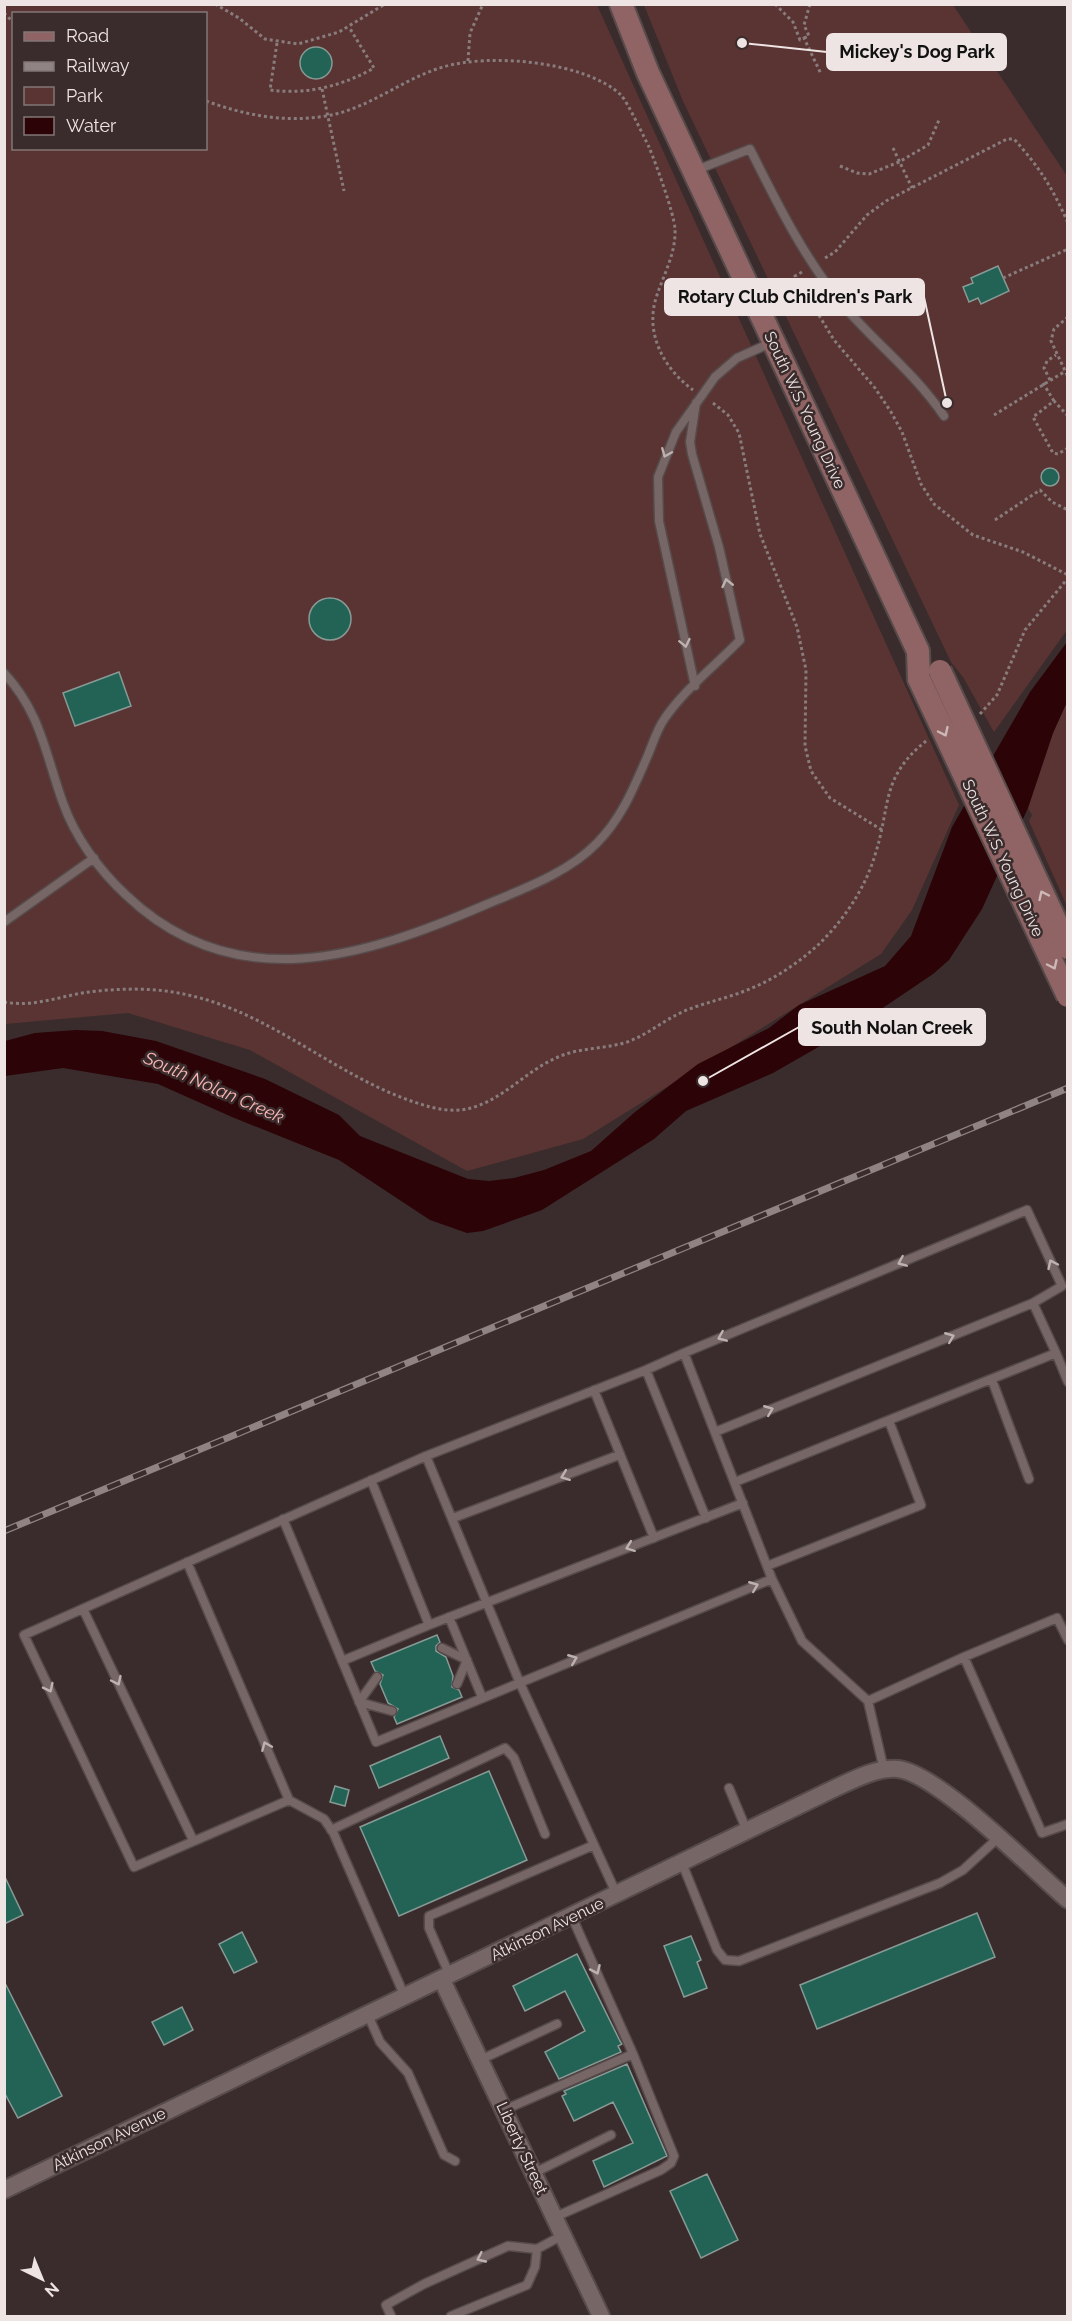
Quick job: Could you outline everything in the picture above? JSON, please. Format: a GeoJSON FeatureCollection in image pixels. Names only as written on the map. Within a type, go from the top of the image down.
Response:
{"type":"FeatureCollection","features":[{"type":"Feature","properties":{"kind":"main road","name":"South W.S. Young Drive"},"geometry":{"type":"LineString","coordinates":[[621,4],[648,73],[929,675],[1068,996]]}},
{"type":"Feature","properties":{"kind":"main road","name":"South W.S. Young Drive"},"geometry":{"type":"LineString","coordinates":[[929,675],[1068,948]]}},
{"type":"Feature","properties":{"kind":"street"},"geometry":{"type":"LineString","coordinates":[[884,1770],[896,1769],[918,1777],[952,1798],[1068,1900]]}},
{"type":"Feature","properties":{"kind":"street","name":"Atkinson Avenue"},"geometry":{"type":"LineString","coordinates":[[4,2190],[829,1791],[884,1770]]}},
{"type":"Feature","properties":{"kind":"street","name":"Liberty Street"},"geometry":{"type":"LineString","coordinates":[[446,1978],[480,2060],[601,2316]]}},
{"type":"Feature","properties":{"kind":"lane"},"geometry":{"type":"LineString","coordinates":[[694,171],[750,149],[828,285],[857,320],[920,382],[944,416]]}},
{"type":"Feature","properties":{"kind":"lane"},"geometry":{"type":"LineString","coordinates":[[695,686],[658,521],[656,497],[658,477],[668,446],[696,403],[726,367],[737,358],[773,342]]}},
{"type":"Feature","properties":{"kind":"lane"},"geometry":{"type":"LineString","coordinates":[[4,673],[29,704],[63,804],[80,838],[127,896],[145,911],[188,939],[208,949],[242,956],[290,959],[338,954],[371,946],[441,923],[513,893],[585,854],[618,818],[661,724],[740,640],[719,547],[692,454],[690,442],[696,403]]}},
{"type":"Feature","properties":{"kind":"lane"},"geometry":{"type":"LineString","coordinates":[[4,922],[94,858]]}},
{"type":"Feature","properties":{"kind":"lane"},"geometry":{"type":"LineString","coordinates":[[289,1800],[134,1867],[24,1635],[426,1456],[646,1370],[1027,1210],[1062,1286],[1033,1303],[715,1432]]}},
{"type":"Feature","properties":{"kind":"lane"},"geometry":{"type":"LineString","coordinates":[[1033,1303],[1068,1382]]}},
{"type":"Feature","properties":{"kind":"lane"},"geometry":{"type":"LineString","coordinates":[[684,1353],[772,1579],[802,1641],[868,1701],[884,1770]]}},
{"type":"Feature","properties":{"kind":"lane"},"geometry":{"type":"LineString","coordinates":[[735,1482],[1056,1353]]}},
{"type":"Feature","properties":{"kind":"lane"},"geometry":{"type":"LineString","coordinates":[[646,1370],[706,1518]]}},
{"type":"Feature","properties":{"kind":"lane"},"geometry":{"type":"LineString","coordinates":[[992,1380],[1029,1479]]}},
{"type":"Feature","properties":{"kind":"lane"},"geometry":{"type":"LineString","coordinates":[[594,1390],[654,1538]]}},
{"type":"Feature","properties":{"kind":"lane"},"geometry":{"type":"LineString","coordinates":[[767,1566],[921,1505],[889,1421]]}},
{"type":"Feature","properties":{"kind":"lane"},"geometry":{"type":"LineString","coordinates":[[453,1518],[619,1455]]}},
{"type":"Feature","properties":{"kind":"lane"},"geometry":{"type":"LineString","coordinates":[[426,1456],[519,1681],[617,1895]]}},
{"type":"Feature","properties":{"kind":"lane"},"geometry":{"type":"LineString","coordinates":[[371,1480],[429,1624]]}},
{"type":"Feature","properties":{"kind":"lane"},"geometry":{"type":"LineString","coordinates":[[342,1661],[429,1624],[743,1503]]}},
{"type":"Feature","properties":{"kind":"lane"},"geometry":{"type":"LineString","coordinates":[[283,1519],[376,1742],[519,1681],[772,1579]]}},
{"type":"Feature","properties":{"kind":"lane"},"geometry":{"type":"LineString","coordinates":[[187,1562],[289,1800],[324,1819],[331,1830],[405,1997]]}},
{"type":"Feature","properties":{"kind":"lane"},"geometry":{"type":"LineString","coordinates":[[83,1609],[193,1840]]}},
{"type":"Feature","properties":{"kind":"lane"},"geometry":{"type":"LineString","coordinates":[[450,1617],[482,1697]]}},
{"type":"Feature","properties":{"kind":"lane"},"geometry":{"type":"LineString","coordinates":[[868,1701],[1057,1618],[1068,1640]]}},
{"type":"Feature","properties":{"kind":"lane"},"geometry":{"type":"LineString","coordinates":[[442,1648],[467,1660]]}},
{"type":"Feature","properties":{"kind":"lane"},"geometry":{"type":"LineString","coordinates":[[964,1657],[1042,1833],[1068,1824]]}},
{"type":"Feature","properties":{"kind":"lane"},"geometry":{"type":"LineString","coordinates":[[457,1684],[467,1660]]}},
{"type":"Feature","properties":{"kind":"lane"},"geometry":{"type":"LineString","coordinates":[[359,1702],[377,1677]]}},
{"type":"Feature","properties":{"kind":"lane"},"geometry":{"type":"LineString","coordinates":[[359,1702],[392,1711]]}},
{"type":"Feature","properties":{"kind":"lane"},"geometry":{"type":"LineString","coordinates":[[331,1830],[505,1748],[514,1758],[545,1834]]}},
{"type":"Feature","properties":{"kind":"lane"},"geometry":{"type":"LineString","coordinates":[[729,1788],[747,1831]]}},
{"type":"Feature","properties":{"kind":"lane"},"geometry":{"type":"LineString","coordinates":[[682,1863],[717,1950],[725,1960],[739,1961],[940,1883],[963,1870],[998,1838]]}},
{"type":"Feature","properties":{"kind":"lane"},"geometry":{"type":"LineString","coordinates":[[446,1978],[429,1928],[429,1916],[594,1845]]}},
{"type":"Feature","properties":{"kind":"lane"},"geometry":{"type":"LineString","coordinates":[[555,2217],[661,2170],[671,2163],[674,2156],[633,2054],[572,1917]]}},
{"type":"Feature","properties":{"kind":"lane"},"geometry":{"type":"LineString","coordinates":[[368,2015],[380,2042],[408,2073],[444,2155],[455,2161]]}},
{"type":"Feature","properties":{"kind":"lane"},"geometry":{"type":"LineString","coordinates":[[480,2060],[557,2024]]}},
{"type":"Feature","properties":{"kind":"lane"},"geometry":{"type":"LineString","coordinates":[[504,2110],[633,2054]]}},
{"type":"Feature","properties":{"kind":"lane"},"geometry":{"type":"LineString","coordinates":[[534,2173],[610,2135]]}},
{"type":"Feature","properties":{"kind":"lane"},"geometry":{"type":"LineString","coordinates":[[391,2316],[387,2305],[424,2284],[508,2246],[537,2249],[563,2235]]}},
{"type":"Feature","properties":{"kind":"lane"},"geometry":{"type":"LineString","coordinates":[[451,2316],[527,2285],[535,2267],[537,2249]]}},
{"type":"Feature","properties":{"kind":"path"},"geometry":{"type":"LineString","coordinates":[[215,4],[239,18],[265,39],[277,43],[298,44],[349,27],[385,4]]}},
{"type":"Feature","properties":{"kind":"path"},"geometry":{"type":"LineString","coordinates":[[468,61],[470,33],[483,4]]}},
{"type":"Feature","properties":{"kind":"path"},"geometry":{"type":"LineString","coordinates":[[776,4],[792,22],[800,40],[808,36],[804,25],[810,4]]}},
{"type":"Feature","properties":{"kind":"path"},"geometry":{"type":"LineString","coordinates":[[277,43],[270,90],[322,89],[360,76],[374,68],[349,27]]}},
{"type":"Feature","properties":{"kind":"path"},"geometry":{"type":"LineString","coordinates":[[804,38],[820,74]]}},
{"type":"Feature","properties":{"kind":"path"},"geometry":{"type":"LineString","coordinates":[[207,101],[262,117],[283,119],[328,116],[361,105],[423,74],[468,61],[515,60],[536,63],[601,82],[624,99],[634,122],[641,131],[657,168],[673,219],[675,237],[654,307],[654,332],[657,345],[669,367],[694,390]]}},
{"type":"Feature","properties":{"kind":"path"},"geometry":{"type":"LineString","coordinates":[[322,89],[344,191]]}},
{"type":"Feature","properties":{"kind":"path"},"geometry":{"type":"LineString","coordinates":[[840,166],[857,173],[868,174],[899,162],[928,145],[939,120]]}},
{"type":"Feature","properties":{"kind":"path"},"geometry":{"type":"LineString","coordinates":[[822,260],[835,252],[867,214],[886,201],[971,159],[998,142],[1014,139],[1050,183],[1068,223]]}},
{"type":"Feature","properties":{"kind":"path"},"geometry":{"type":"LineString","coordinates":[[893,148],[912,188]]}},
{"type":"Feature","properties":{"kind":"path"},"geometry":{"type":"LineString","coordinates":[[1003,278],[1068,249]]}},
{"type":"Feature","properties":{"kind":"path"},"geometry":{"type":"LineString","coordinates":[[806,269],[795,276],[834,340],[887,405],[902,432],[921,484],[934,504],[962,529],[973,535],[1023,552],[1068,577],[1025,630],[997,695],[976,716]]}},
{"type":"Feature","properties":{"kind":"path"},"geometry":{"type":"LineString","coordinates":[[1068,317],[1058,324],[1051,341],[1064,372],[1068,376]]}},
{"type":"Feature","properties":{"kind":"path"},"geometry":{"type":"LineString","coordinates":[[1050,380],[1044,368],[1047,361],[1056,355]]}},
{"type":"Feature","properties":{"kind":"path"},"geometry":{"type":"LineString","coordinates":[[993,415],[1064,372]]}},
{"type":"Feature","properties":{"kind":"path"},"geometry":{"type":"LineString","coordinates":[[1043,383],[1054,401],[1068,416]]}},
{"type":"Feature","properties":{"kind":"path"},"geometry":{"type":"LineString","coordinates":[[709,400],[728,415],[739,433],[745,452],[760,534],[796,627],[806,670],[805,746],[811,771],[830,798],[882,830]]}},
{"type":"Feature","properties":{"kind":"path"},"geometry":{"type":"LineString","coordinates":[[1054,401],[1035,414],[1033,421],[1053,453],[1058,454],[1068,448]]}},
{"type":"Feature","properties":{"kind":"path"},"geometry":{"type":"LineString","coordinates":[[995,520],[1040,490],[1052,502],[1068,510]]}},
{"type":"Feature","properties":{"kind":"path"},"geometry":{"type":"LineString","coordinates":[[4,1002],[38,1003],[101,991],[166,990],[188,994],[211,1000],[261,1020],[358,1079],[409,1100],[446,1110],[472,1108],[500,1095],[550,1060],[563,1055],[625,1042],[687,1010],[744,992],[785,971],[819,944],[848,910],[875,857],[888,793],[899,767],[928,739]]}},
{"type":"Feature","properties":{"kind":"green space"},"geometry":{"type":"Polygon","coordinates":[[[5,5],[597,5],[959,805],[912,910],[881,954],[583,1139],[467,1171],[250,1050],[128,1013],[5,1024],[5,5]]]}},
{"type":"Feature","properties":{"kind":"green space"},"geometry":{"type":"Polygon","coordinates":[[[644,5],[953,5],[1067,176],[1067,630],[994,732],[963,677],[951,662],[683,101],[644,5]]]}},
{"type":"Feature","properties":{"kind":"green space"},"geometry":{"type":"Polygon","coordinates":[[[1067,702],[1067,906],[1029,821],[1032,815],[1028,808],[1053,733],[1067,702]]]}},
{"type":"Feature","properties":{"kind":"water"},"geometry":{"type":"Polygon","coordinates":[[[1067,642],[1067,702],[1053,733],[1028,808],[982,909],[949,960],[933,974],[862,1022],[773,1073],[686,1111],[654,1139],[542,1210],[483,1231],[467,1233],[430,1220],[339,1160],[158,1084],[63,1068],[5,1076],[5,1041],[35,1033],[102,1031],[156,1041],[265,1079],[339,1115],[360,1136],[468,1179],[489,1181],[514,1178],[544,1170],[591,1151],[635,1112],[698,1064],[769,1028],[799,1005],[885,966],[911,936],[952,827],[1030,692],[1067,642]]]}},
{"type":"Feature","properties":{"kind":"building"},"geometry":{"type":"Polygon","coordinates":[[[316,47],[327,52],[332,63],[327,74],[316,79],[305,74],[300,63],[305,52],[316,47]]]}},
{"type":"Feature","properties":{"kind":"building"},"geometry":{"type":"Polygon","coordinates":[[[998,266],[1009,291],[981,304],[978,298],[969,302],[963,287],[973,283],[971,278],[998,266]]]}},
{"type":"Feature","properties":{"kind":"building"},"geometry":{"type":"Polygon","coordinates":[[[1046,468],[1054,468],[1059,473],[1057,484],[1046,486],[1041,481],[1041,473],[1046,468]]]}},
{"type":"Feature","properties":{"kind":"building"},"geometry":{"type":"Polygon","coordinates":[[[330,598],[345,604],[351,619],[345,634],[330,640],[315,634],[309,619],[315,604],[330,598]]]}},
{"type":"Feature","properties":{"kind":"building"},"geometry":{"type":"Polygon","coordinates":[[[119,672],[131,706],[75,726],[63,693],[119,672]]]}},
{"type":"Feature","properties":{"kind":"building"},"geometry":{"type":"Polygon","coordinates":[[[437,1635],[440,1642],[436,1646],[436,1651],[446,1657],[453,1676],[452,1687],[459,1690],[462,1697],[397,1724],[394,1717],[398,1709],[388,1703],[380,1684],[383,1675],[375,1671],[371,1662],[437,1635]]]}},
{"type":"Feature","properties":{"kind":"building"},"geometry":{"type":"Polygon","coordinates":[[[440,1736],[449,1758],[379,1788],[370,1766],[440,1736]]]}},
{"type":"Feature","properties":{"kind":"building"},"geometry":{"type":"Polygon","coordinates":[[[489,1771],[527,1860],[399,1916],[360,1827],[489,1771]]]}},
{"type":"Feature","properties":{"kind":"building"},"geometry":{"type":"Polygon","coordinates":[[[335,1786],[349,1790],[345,1806],[330,1802],[335,1786]]]}},
{"type":"Feature","properties":{"kind":"building"},"geometry":{"type":"Polygon","coordinates":[[[4,1875],[23,1915],[4,1924],[4,1875]]]}},
{"type":"Feature","properties":{"kind":"building"},"geometry":{"type":"Polygon","coordinates":[[[977,1913],[995,1957],[817,2029],[800,1985],[977,1913]]]}},
{"type":"Feature","properties":{"kind":"building"},"geometry":{"type":"Polygon","coordinates":[[[242,1932],[257,1962],[234,1973],[219,1944],[242,1932]]]}},
{"type":"Feature","properties":{"kind":"building"},"geometry":{"type":"Polygon","coordinates":[[[691,1936],[701,1960],[697,1962],[707,1988],[684,1997],[664,1946],[691,1936]]]}},
{"type":"Feature","properties":{"kind":"building"},"geometry":{"type":"Polygon","coordinates":[[[577,1954],[622,2044],[618,2046],[621,2052],[559,2079],[545,2052],[585,2031],[565,1991],[525,2011],[513,1986],[577,1954]]]}},
{"type":"Feature","properties":{"kind":"building"},"geometry":{"type":"Polygon","coordinates":[[[4,1981],[62,2096],[18,2118],[4,2092],[4,1981]]]}},
{"type":"Feature","properties":{"kind":"building"},"geometry":{"type":"Polygon","coordinates":[[[182,2007],[193,2030],[164,2045],[152,2022],[182,2007]]]}},
{"type":"Feature","properties":{"kind":"building"},"geometry":{"type":"Polygon","coordinates":[[[627,2064],[667,2156],[604,2187],[593,2161],[633,2143],[613,2102],[574,2121],[562,2096],[566,2094],[564,2091],[627,2064]]]}},
{"type":"Feature","properties":{"kind":"building"},"geometry":{"type":"Polygon","coordinates":[[[707,2174],[738,2240],[701,2258],[670,2191],[707,2174]]]}},
{"type":"Feature","properties":{"kind":"railway"},"geometry":{"type":"LineString","coordinates":[[4,1531],[1068,1088]]}},
{"type":"Feature","properties":{"kind":"place","name":"Mickey's Dog Park"},"geometry":{"type":"Point","coordinates":[742,43]}},
{"type":"Feature","properties":{"kind":"place","name":"Rotary Club Children's Park"},"geometry":{"type":"Point","coordinates":[947,403]}},
{"type":"Feature","properties":{"kind":"place","name":"South Nolan Creek"},"geometry":{"type":"Point","coordinates":[703,1081]}}]}
